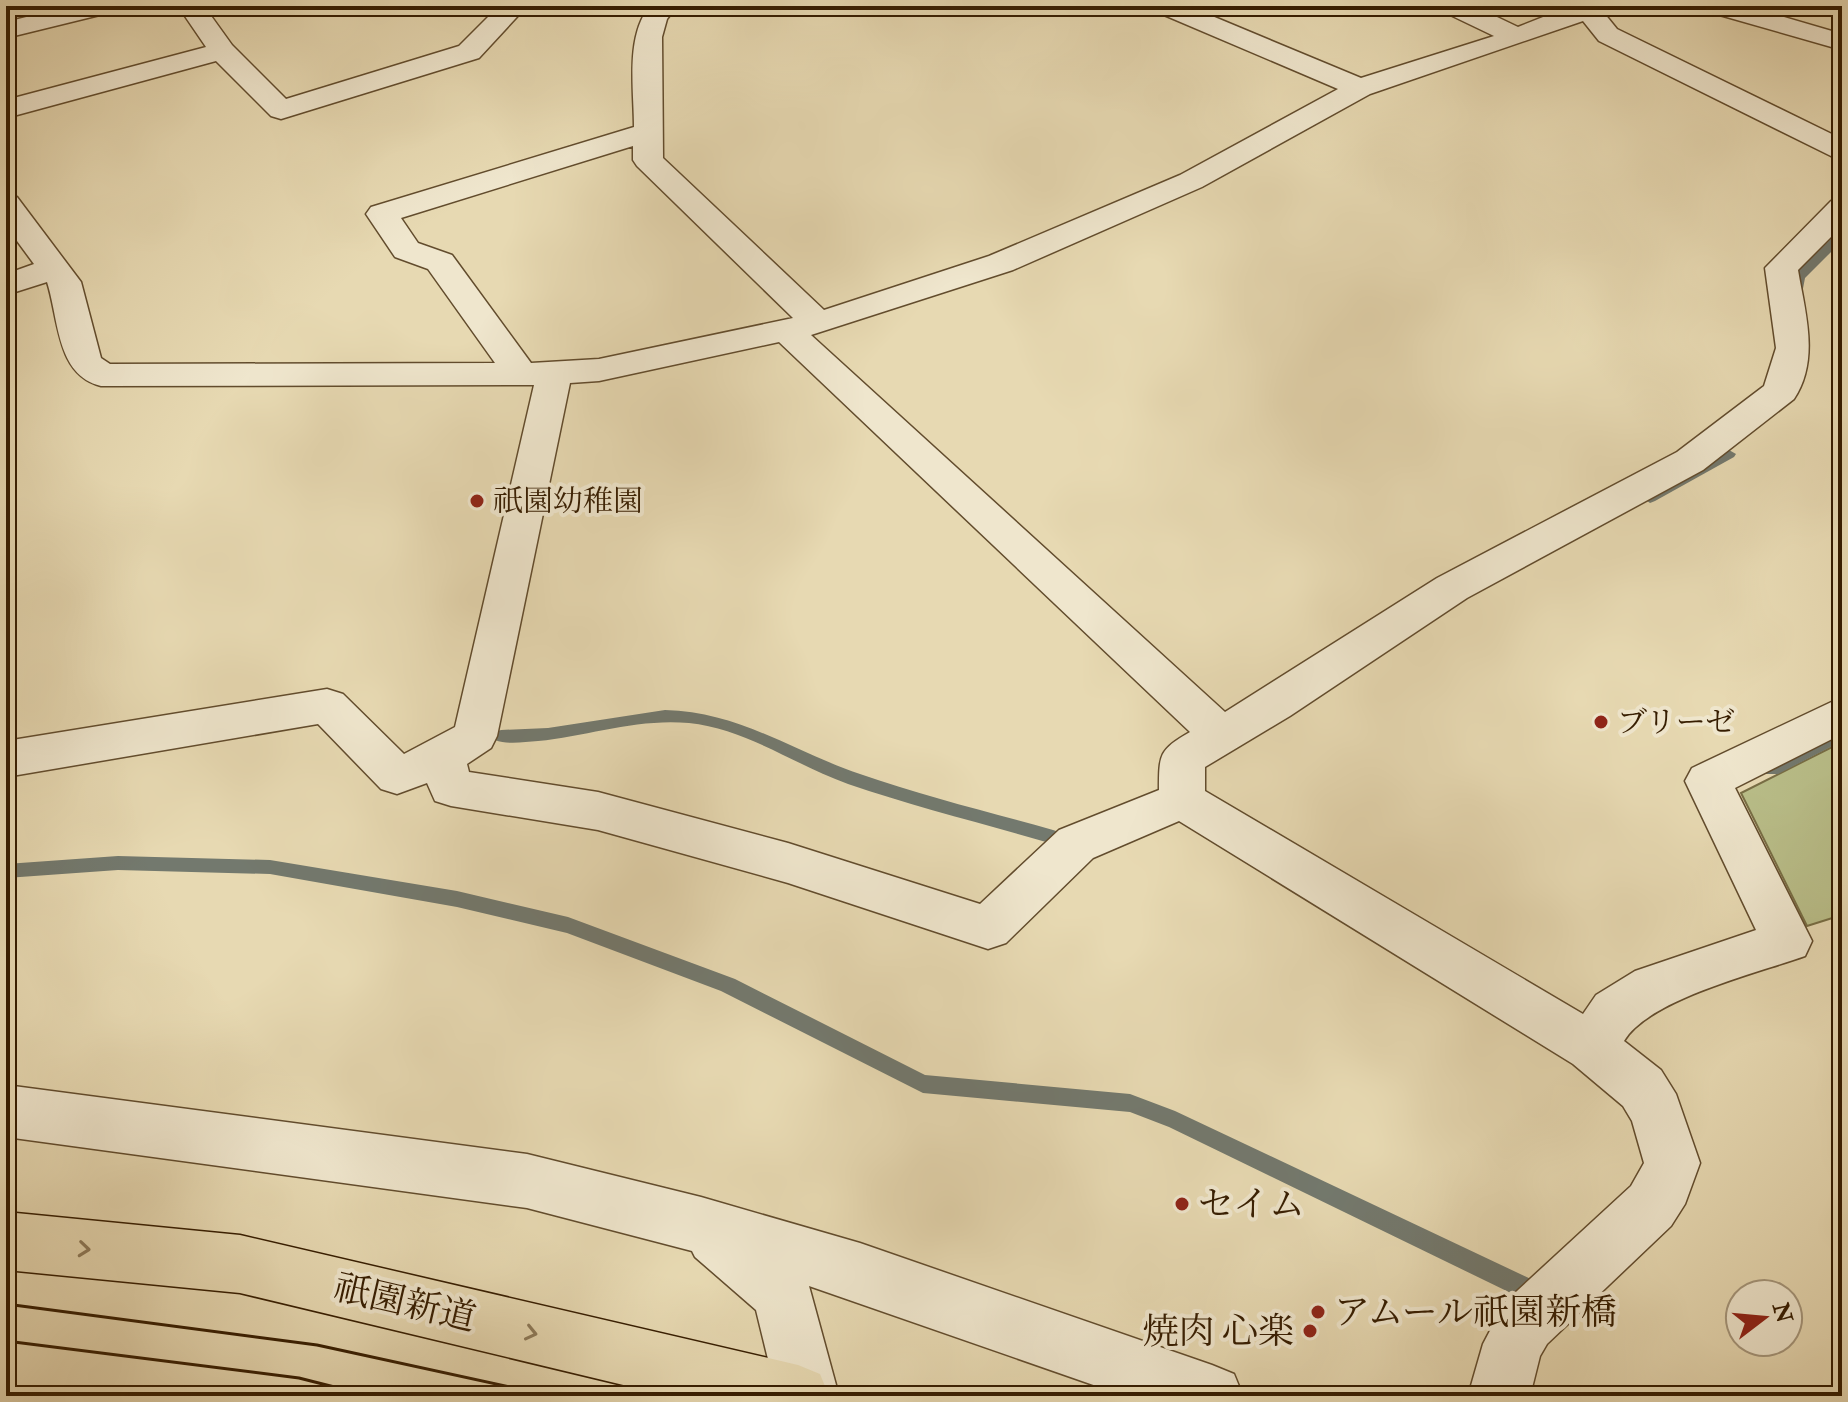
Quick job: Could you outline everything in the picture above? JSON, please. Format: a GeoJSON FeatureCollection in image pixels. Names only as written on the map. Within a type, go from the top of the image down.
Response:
{"type":"FeatureCollection","features":[{"type":"Feature","properties":{"kind":"highway","name":"祇園新道"},"geometry":{"type":"LineString","coordinates":[[6,1241],[240,1264],[798,1396]]}},
{"type":"Feature","properties":{"kind":"street"},"geometry":{"type":"LineString","coordinates":[[6,30],[103,6]]}},
{"type":"Feature","properties":{"kind":"street"},"geometry":{"type":"LineString","coordinates":[[191,6],[222,51],[281,110],[469,52],[514,6]]}},
{"type":"Feature","properties":{"kind":"street"},"geometry":{"type":"LineString","coordinates":[[664,6],[654,18],[649,37],[648,160],[802,326],[1222,735]]}},
{"type":"Feature","properties":{"kind":"street"},"geometry":{"type":"LineString","coordinates":[[1166,6],[1360,88]]}},
{"type":"Feature","properties":{"kind":"street"},"geometry":{"type":"LineString","coordinates":[[1453,6],[1517,37]]}},
{"type":"Feature","properties":{"kind":"street"},"geometry":{"type":"LineString","coordinates":[[1718,6],[1842,42]]}},
{"type":"Feature","properties":{"kind":"street"},"geometry":{"type":"LineString","coordinates":[[6,204],[64,282],[85,362],[101,375],[537,374],[599,370],[802,326],[1001,263],[1191,181],[1360,88],[1517,37],[1590,8],[1608,35],[1842,150]]}},
{"type":"Feature","properties":{"kind":"street"},"geometry":{"type":"LineString","coordinates":[[6,109],[222,51]]}},
{"type":"Feature","properties":{"kind":"street"},"geometry":{"type":"LineString","coordinates":[[537,374],[440,262],[406,250],[382,214],[648,132]]}},
{"type":"Feature","properties":{"kind":"street"},"geometry":{"type":"LineString","coordinates":[[1182,800],[1182,759],[1452,588],[1690,461],[1781,391],[1793,348],[1781,268],[1842,208]]}},
{"type":"Feature","properties":{"kind":"street"},"geometry":{"type":"LineString","coordinates":[[6,285],[54,268]]}},
{"type":"Feature","properties":{"kind":"street"},"geometry":{"type":"LineString","coordinates":[[6,759],[327,706],[397,776],[442,757],[475,736],[537,374]]}},
{"type":"Feature","properties":{"kind":"street"},"geometry":{"type":"LineString","coordinates":[[1592,1047],[1614,1011],[1653,987],[1787,941],[1708,781],[1842,714]]}},
{"type":"Feature","properties":{"kind":"street"},"geometry":{"type":"LineString","coordinates":[[442,757],[451,788],[598,811],[788,863],[988,928],[1076,844],[1182,800]]}},
{"type":"Feature","properties":{"kind":"street"},"geometry":{"type":"LineString","coordinates":[[1182,800],[1592,1047],[1642,1088],[1657,1112],[1672,1163],[1665,1185],[1651,1206],[1526,1323],[1513,1344],[1499,1396]]}},
{"type":"Feature","properties":{"kind":"street"},"geometry":{"type":"LineString","coordinates":[[6,1111],[527,1181],[701,1225],[860,1272],[1212,1396]]}},
{"type":"Feature","properties":{"kind":"street"},"geometry":{"type":"LineString","coordinates":[[701,1225],[782,1293],[808,1396]]}},
{"type":"Feature","properties":{"kind":"green space"},"geometry":{"type":"Polygon","coordinates":[[[1842,742],[1842,915],[1807,926],[1741,793],[1842,742]]]}},
{"type":"Feature","properties":{"kind":"waterway"},"geometry":{"type":"LineString","coordinates":[[1797,296],[1799,277],[1842,234]]}},
{"type":"Feature","properties":{"kind":"waterway"},"geometry":{"type":"LineString","coordinates":[[1650,498],[1729,454]]}},
{"type":"Feature","properties":{"kind":"waterway"},"geometry":{"type":"LineString","coordinates":[[501,736],[548,734],[665,716],[711,721],[753,734],[854,779],[1053,837]]}},
{"type":"Feature","properties":{"kind":"waterway"},"geometry":{"type":"LineString","coordinates":[[1772,769],[1842,734]]}},
{"type":"Feature","properties":{"kind":"waterway"},"geometry":{"type":"LineString","coordinates":[[6,871],[118,863],[270,867],[457,899],[568,925],[728,985],[923,1084],[1130,1103],[1175,1120],[1527,1289]]}},
{"type":"Feature","properties":{"kind":"tram line"},"geometry":{"type":"LineString","coordinates":[[6,1304],[317,1345],[551,1396]]}},
{"type":"Feature","properties":{"kind":"tram line"},"geometry":{"type":"LineString","coordinates":[[6,1341],[299,1378],[370,1396]]}},
{"type":"Feature","properties":{"kind":"place","name":"祇園幼稚園"},"geometry":{"type":"Point","coordinates":[477,501]}},
{"type":"Feature","properties":{"kind":"place","name":"ブリーゼ"},"geometry":{"type":"Point","coordinates":[1601,722]}},
{"type":"Feature","properties":{"kind":"place","name":"セイム"},"geometry":{"type":"Point","coordinates":[1182,1204]}},
{"type":"Feature","properties":{"kind":"place","name":"アムール祇園新橋"},"geometry":{"type":"Point","coordinates":[1318,1312]}},
{"type":"Feature","properties":{"kind":"place","name":"焼肉 心楽"},"geometry":{"type":"Point","coordinates":[1310,1331]}}]}
